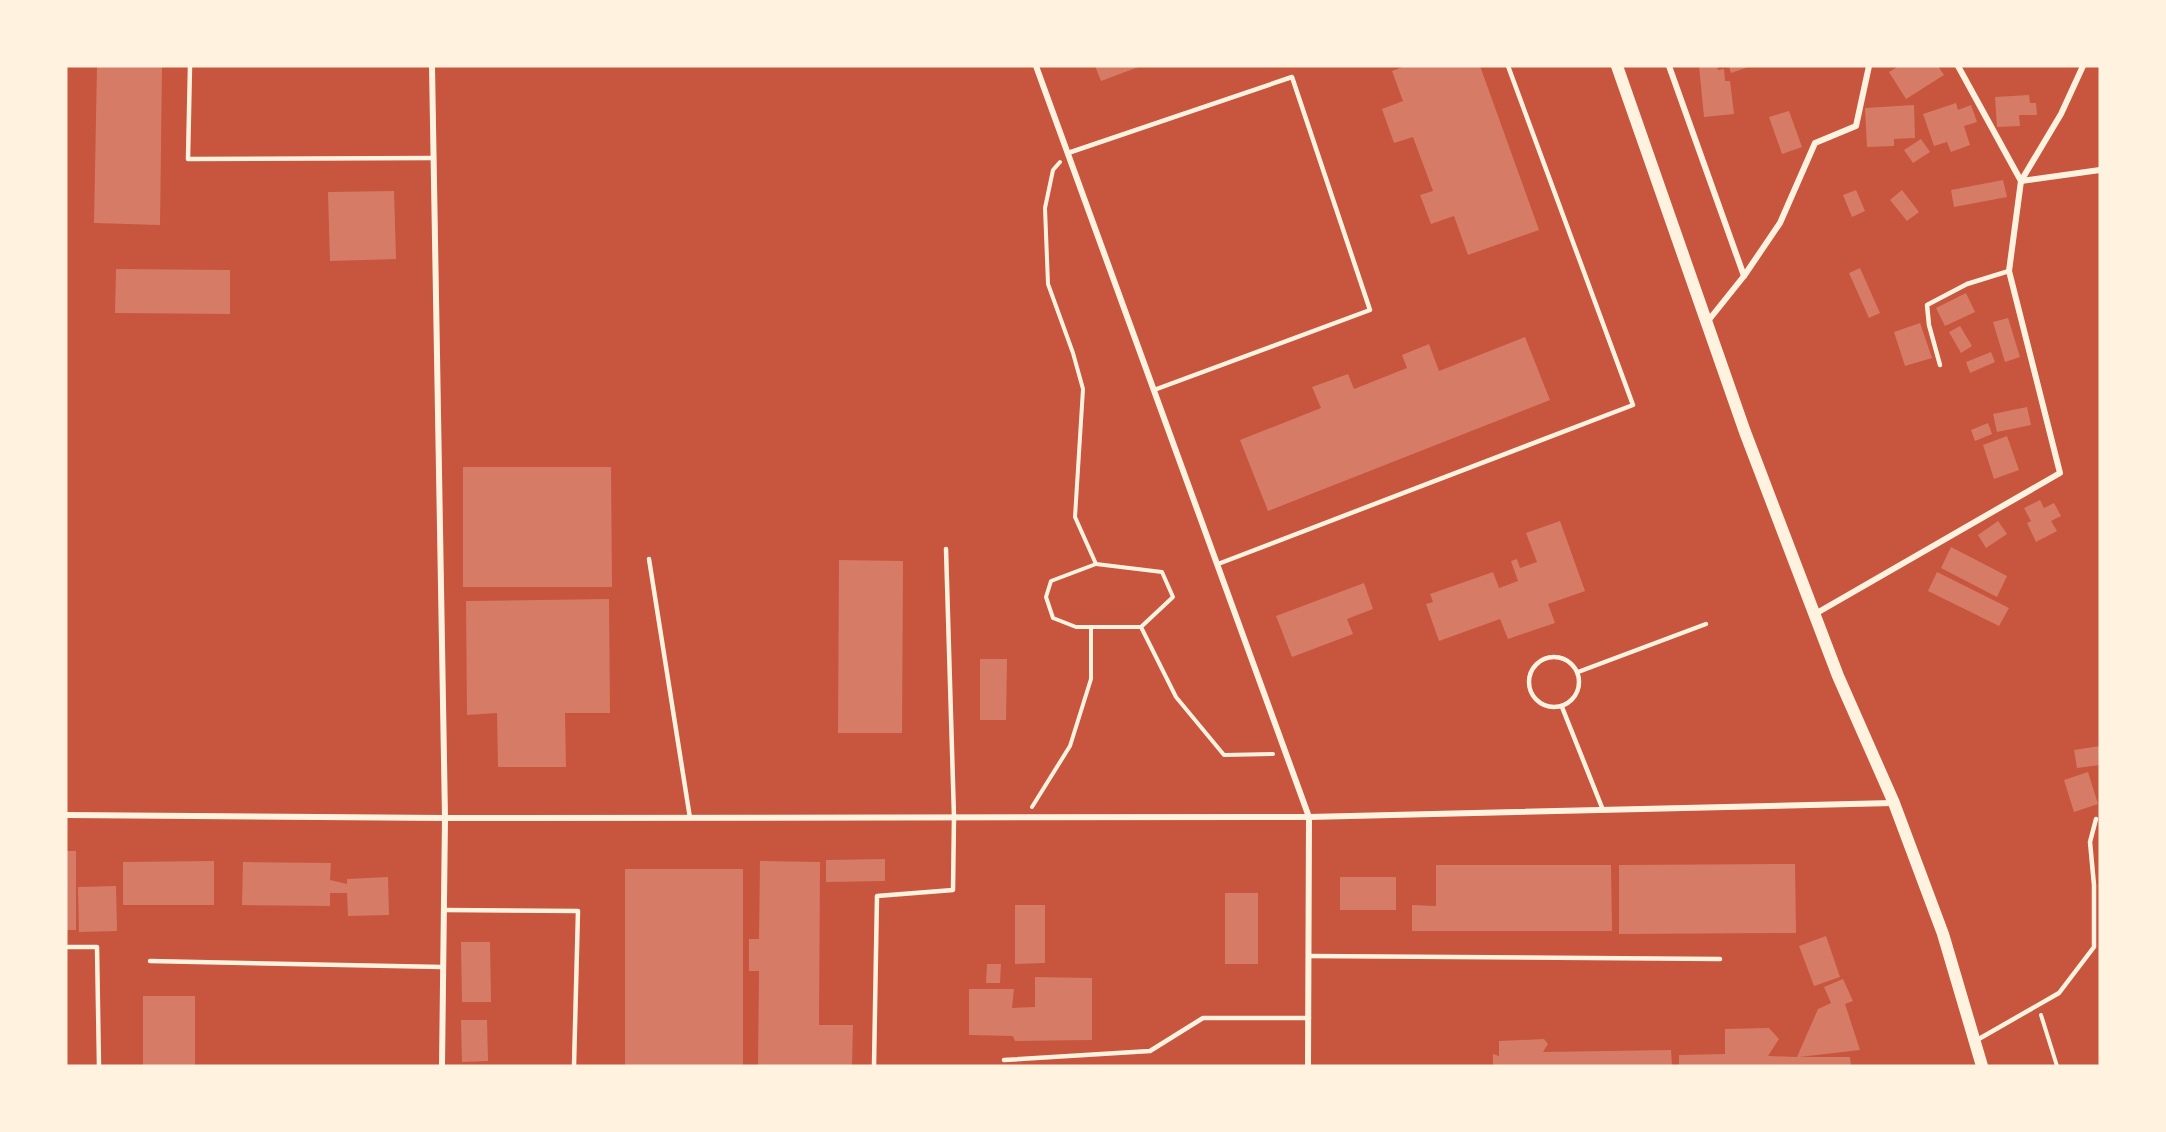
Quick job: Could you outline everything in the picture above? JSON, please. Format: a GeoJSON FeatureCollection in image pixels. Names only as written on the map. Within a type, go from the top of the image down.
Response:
{"type":"FeatureCollection","features":[{"type":"Feature","properties":{"kind":"main road"},"geometry":{"type":"LineString","coordinates":[[1617,66],[1745,432],[1838,676],[1894,803],[1943,934],[1982,1066]]}},
{"type":"Feature","properties":{"kind":"street"},"geometry":{"type":"LineString","coordinates":[[432,66],[446,818],[442,1066]]}},
{"type":"Feature","properties":{"kind":"street"},"geometry":{"type":"LineString","coordinates":[[1036,66],[1309,817],[1308,1066]]}},
{"type":"Feature","properties":{"kind":"street"},"geometry":{"type":"LineString","coordinates":[[1669,66],[1744,276]]}},
{"type":"Feature","properties":{"kind":"street"},"geometry":{"type":"LineString","coordinates":[[1708,321],[1744,276],[1780,223],[1815,144],[1856,126],[1869,66]]}},
{"type":"Feature","properties":{"kind":"street"},"geometry":{"type":"LineString","coordinates":[[1958,66],[2021,181]]}},
{"type":"Feature","properties":{"kind":"street"},"geometry":{"type":"LineString","coordinates":[[1814,614],[2060,473],[2010,271],[2021,181],[2061,114],[2083,66]]}},
{"type":"Feature","properties":{"kind":"street"},"geometry":{"type":"LineString","coordinates":[[2021,181],[2100,170]]}},
{"type":"Feature","properties":{"kind":"street"},"geometry":{"type":"LineString","coordinates":[[66,815],[446,818],[1309,817],[1894,803]]}},
{"type":"Feature","properties":{"kind":"lane"},"geometry":{"type":"LineString","coordinates":[[190,66],[188,159],[434,158]]}},
{"type":"Feature","properties":{"kind":"lane"},"geometry":{"type":"LineString","coordinates":[[1218,564],[1633,405],[1508,66]]}},
{"type":"Feature","properties":{"kind":"lane"},"geometry":{"type":"LineString","coordinates":[[1068,153],[1292,77],[1370,310],[1155,390]]}},
{"type":"Feature","properties":{"kind":"lane"},"geometry":{"type":"LineString","coordinates":[[1940,365],[1929,325],[1927,305],[1967,284],[2010,271]]}},
{"type":"Feature","properties":{"kind":"lane"},"geometry":{"type":"LineString","coordinates":[[874,1066],[877,896],[953,890],[954,817],[946,549]]}},
{"type":"Feature","properties":{"kind":"lane"},"geometry":{"type":"LineString","coordinates":[[649,559],[690,818]]}},
{"type":"Feature","properties":{"kind":"lane"},"geometry":{"type":"LineString","coordinates":[[1578,672],[1706,624]]}},
{"type":"Feature","properties":{"kind":"lane"},"geometry":{"type":"LineString","coordinates":[[1550,657],[1566,660],[1578,672],[1579,689],[1570,703],[1562,707],[1545,706],[1533,696],[1529,680],[1531,672],[1542,660],[1550,657]]}},
{"type":"Feature","properties":{"kind":"lane"},"geometry":{"type":"LineString","coordinates":[[1562,707],[1603,810]]}},
{"type":"Feature","properties":{"kind":"lane"},"geometry":{"type":"LineString","coordinates":[[1975,1041],[2059,993],[2094,947],[2094,885],[2090,842],[2097,819]]}},
{"type":"Feature","properties":{"kind":"lane"},"geometry":{"type":"LineString","coordinates":[[444,910],[578,911],[574,1066]]}},
{"type":"Feature","properties":{"kind":"lane"},"geometry":{"type":"LineString","coordinates":[[66,947],[97,947],[99,1066]]}},
{"type":"Feature","properties":{"kind":"lane"},"geometry":{"type":"LineString","coordinates":[[1309,956],[1720,959]]}},
{"type":"Feature","properties":{"kind":"lane"},"geometry":{"type":"LineString","coordinates":[[150,961],[443,967]]}},
{"type":"Feature","properties":{"kind":"lane"},"geometry":{"type":"LineString","coordinates":[[1004,1060],[1150,1051],[1203,1018],[1309,1018]]}},
{"type":"Feature","properties":{"kind":"path"},"geometry":{"type":"LineString","coordinates":[[1068,153],[1053,170],[1045,208],[1048,284],[1073,353],[1083,389],[1075,517],[1096,564]]}},
{"type":"Feature","properties":{"kind":"path"},"geometry":{"type":"LineString","coordinates":[[1096,564],[1162,572],[1173,597],[1141,627],[1076,627],[1053,618],[1046,597],[1051,581],[1096,564]]}},
{"type":"Feature","properties":{"kind":"path"},"geometry":{"type":"LineString","coordinates":[[1025,817],[1070,746],[1091,679],[1091,627]]}},
{"type":"Feature","properties":{"kind":"path"},"geometry":{"type":"LineString","coordinates":[[1141,627],[1176,697],[1224,755],[1286,753]]}},
{"type":"Feature","properties":{"kind":"path"},"geometry":{"type":"LineString","coordinates":[[2038,1005],[2057,1066]]}},
{"type":"Feature","properties":{"kind":"building"},"geometry":{"type":"Polygon","coordinates":[[[97,66],[162,66],[160,225],[94,223],[97,66]]]}},
{"type":"Feature","properties":{"kind":"building"},"geometry":{"type":"Polygon","coordinates":[[[1095,66],[1141,66],[1101,81],[1095,66]]]}},
{"type":"Feature","properties":{"kind":"building"},"geometry":{"type":"Polygon","coordinates":[[[1405,66],[1480,66],[1539,230],[1468,255],[1454,216],[1431,224],[1420,195],[1433,191],[1413,137],[1394,143],[1382,109],[1403,101],[1392,71],[1405,66]]]}},
{"type":"Feature","properties":{"kind":"building"},"geometry":{"type":"Polygon","coordinates":[[[1699,66],[1717,66],[1718,70],[1724,69],[1725,81],[1730,81],[1734,114],[1704,117],[1699,66]]]}},
{"type":"Feature","properties":{"kind":"building"},"geometry":{"type":"Polygon","coordinates":[[[1729,66],[1751,66],[1731,73],[1729,66]]]}},
{"type":"Feature","properties":{"kind":"building"},"geometry":{"type":"Polygon","coordinates":[[[1899,66],[1938,66],[1944,75],[1906,99],[1889,72],[1899,66]]]}},
{"type":"Feature","properties":{"kind":"building"},"geometry":{"type":"Polygon","coordinates":[[[2029,95],[2030,103],[2036,103],[2037,115],[2019,115],[2020,126],[1997,127],[1995,97],[2029,95]]]}},
{"type":"Feature","properties":{"kind":"building"},"geometry":{"type":"Polygon","coordinates":[[[1956,103],[1958,110],[1971,105],[1977,122],[1964,126],[1970,145],[1951,152],[1947,142],[1934,146],[1923,114],[1956,103]]]}},
{"type":"Feature","properties":{"kind":"building"},"geometry":{"type":"Polygon","coordinates":[[[1914,105],[1915,138],[1894,139],[1894,146],[1867,147],[1865,108],[1914,105]]]}},
{"type":"Feature","properties":{"kind":"building"},"geometry":{"type":"Polygon","coordinates":[[[1789,111],[1802,147],[1782,154],[1769,117],[1789,111]]]}},
{"type":"Feature","properties":{"kind":"building"},"geometry":{"type":"Polygon","coordinates":[[[1921,139],[1930,152],[1913,163],[1904,150],[1921,139]]]}},
{"type":"Feature","properties":{"kind":"building"},"geometry":{"type":"Polygon","coordinates":[[[2003,180],[2007,197],[1954,207],[1951,190],[2003,180]]]}},
{"type":"Feature","properties":{"kind":"building"},"geometry":{"type":"Polygon","coordinates":[[[1856,190],[1865,211],[1852,217],[1843,195],[1856,190]]]}},
{"type":"Feature","properties":{"kind":"building"},"geometry":{"type":"Polygon","coordinates":[[[1902,190],[1919,212],[1907,221],[1890,200],[1902,190]]]}},
{"type":"Feature","properties":{"kind":"building"},"geometry":{"type":"Polygon","coordinates":[[[394,191],[396,259],[330,261],[328,192],[394,191]]]}},
{"type":"Feature","properties":{"kind":"building"},"geometry":{"type":"Polygon","coordinates":[[[1860,268],[1880,313],[1869,318],[1849,273],[1860,268]]]}},
{"type":"Feature","properties":{"kind":"building"},"geometry":{"type":"Polygon","coordinates":[[[116,269],[230,270],[230,314],[115,313],[116,269]]]}},
{"type":"Feature","properties":{"kind":"building"},"geometry":{"type":"Polygon","coordinates":[[[1966,293],[1975,312],[1945,326],[1936,308],[1966,293]]]}},
{"type":"Feature","properties":{"kind":"building"},"geometry":{"type":"Polygon","coordinates":[[[2008,318],[2020,357],[2005,362],[1993,322],[2008,318]]]}},
{"type":"Feature","properties":{"kind":"building"},"geometry":{"type":"Polygon","coordinates":[[[1920,323],[1932,358],[1905,366],[1894,332],[1920,323]]]}},
{"type":"Feature","properties":{"kind":"building"},"geometry":{"type":"Polygon","coordinates":[[[1960,326],[1972,346],[1961,353],[1949,332],[1960,326]]]}},
{"type":"Feature","properties":{"kind":"building"},"geometry":{"type":"Polygon","coordinates":[[[1525,337],[1550,400],[1268,511],[1240,440],[1321,408],[1312,387],[1348,374],[1354,389],[1407,368],[1402,355],[1429,344],[1439,371],[1525,337]]]}},
{"type":"Feature","properties":{"kind":"building"},"geometry":{"type":"Polygon","coordinates":[[[1991,352],[1995,362],[1970,373],[1966,362],[1991,352]]]}},
{"type":"Feature","properties":{"kind":"building"},"geometry":{"type":"Polygon","coordinates":[[[2027,407],[2031,425],[1997,432],[1993,414],[2027,407]]]}},
{"type":"Feature","properties":{"kind":"building"},"geometry":{"type":"Polygon","coordinates":[[[1988,423],[1992,434],[1975,441],[1971,430],[1988,423]]]}},
{"type":"Feature","properties":{"kind":"building"},"geometry":{"type":"Polygon","coordinates":[[[2007,436],[2019,470],[1994,479],[1983,445],[2007,436]]]}},
{"type":"Feature","properties":{"kind":"building"},"geometry":{"type":"Polygon","coordinates":[[[463,467],[611,467],[612,587],[463,587],[463,467]]]}},
{"type":"Feature","properties":{"kind":"building"},"geometry":{"type":"Polygon","coordinates":[[[2040,500],[2044,508],[2054,503],[2061,516],[2051,521],[2057,531],[2036,542],[2027,523],[2031,521],[2024,508],[2040,500]]]}},
{"type":"Feature","properties":{"kind":"building"},"geometry":{"type":"Polygon","coordinates":[[[1560,521],[1585,591],[1548,604],[1555,623],[1508,639],[1500,619],[1439,641],[1426,604],[1433,602],[1430,594],[1493,572],[1499,588],[1518,581],[1511,561],[1517,559],[1520,568],[1537,562],[1526,533],[1560,521]]]}},
{"type":"Feature","properties":{"kind":"building"},"geometry":{"type":"Polygon","coordinates":[[[1998,521],[2007,534],[1986,548],[1978,535],[1998,521]]]}},
{"type":"Feature","properties":{"kind":"building"},"geometry":{"type":"Polygon","coordinates":[[[1951,547],[2007,576],[1997,597],[1941,568],[1951,547]]]}},
{"type":"Feature","properties":{"kind":"building"},"geometry":{"type":"Polygon","coordinates":[[[839,560],[903,561],[902,733],[838,733],[839,560]]]}},
{"type":"Feature","properties":{"kind":"building"},"geometry":{"type":"Polygon","coordinates":[[[1937,572],[2009,608],[1999,626],[1928,591],[1937,572]]]}},
{"type":"Feature","properties":{"kind":"building"},"geometry":{"type":"Polygon","coordinates":[[[1364,583],[1373,609],[1347,619],[1353,634],[1292,657],[1276,616],[1364,583]]]}},
{"type":"Feature","properties":{"kind":"building"},"geometry":{"type":"Polygon","coordinates":[[[609,599],[610,713],[565,713],[566,767],[498,767],[497,713],[467,715],[466,601],[609,599]]]}},
{"type":"Feature","properties":{"kind":"building"},"geometry":{"type":"Polygon","coordinates":[[[980,659],[1007,659],[1006,720],[980,720],[980,659]]]}},
{"type":"Feature","properties":{"kind":"building"},"geometry":{"type":"Polygon","coordinates":[[[2100,746],[2100,765],[2077,768],[2074,750],[2100,746]]]}},
{"type":"Feature","properties":{"kind":"building"},"geometry":{"type":"Polygon","coordinates":[[[2088,772],[2098,804],[2074,812],[2064,780],[2088,772]]]}},
{"type":"Feature","properties":{"kind":"building"},"geometry":{"type":"Polygon","coordinates":[[[66,851],[76,851],[76,930],[66,930],[66,851]]]}},
{"type":"Feature","properties":{"kind":"building"},"geometry":{"type":"Polygon","coordinates":[[[885,859],[885,881],[826,882],[826,860],[885,859]]]}},
{"type":"Feature","properties":{"kind":"building"},"geometry":{"type":"Polygon","coordinates":[[[214,861],[214,905],[123,905],[123,862],[214,861]]]}},
{"type":"Feature","properties":{"kind":"building"},"geometry":{"type":"Polygon","coordinates":[[[760,861],[820,862],[819,1025],[853,1025],[852,1066],[758,1066],[759,971],[749,971],[749,939],[759,939],[760,861]]]}},
{"type":"Feature","properties":{"kind":"building"},"geometry":{"type":"Polygon","coordinates":[[[243,862],[331,863],[330,880],[347,884],[347,879],[388,877],[389,915],[348,916],[347,893],[330,893],[330,906],[242,905],[243,862]]]}},
{"type":"Feature","properties":{"kind":"building"},"geometry":{"type":"Polygon","coordinates":[[[1795,864],[1796,933],[1619,934],[1619,865],[1795,864]]]}},
{"type":"Feature","properties":{"kind":"building"},"geometry":{"type":"Polygon","coordinates":[[[1436,865],[1611,865],[1612,931],[1412,931],[1412,905],[1436,906],[1436,865]]]}},
{"type":"Feature","properties":{"kind":"building"},"geometry":{"type":"Polygon","coordinates":[[[625,869],[743,869],[743,1066],[625,1066],[625,869]]]}},
{"type":"Feature","properties":{"kind":"building"},"geometry":{"type":"Polygon","coordinates":[[[1340,877],[1396,877],[1396,910],[1340,910],[1340,877]]]}},
{"type":"Feature","properties":{"kind":"building"},"geometry":{"type":"Polygon","coordinates":[[[116,886],[117,931],[79,932],[78,887],[116,886]]]}},
{"type":"Feature","properties":{"kind":"building"},"geometry":{"type":"Polygon","coordinates":[[[1225,893],[1258,893],[1258,964],[1225,964],[1225,893]]]}},
{"type":"Feature","properties":{"kind":"building"},"geometry":{"type":"Polygon","coordinates":[[[1015,905],[1045,905],[1045,963],[1015,964],[1015,905]]]}},
{"type":"Feature","properties":{"kind":"building"},"geometry":{"type":"Polygon","coordinates":[[[1826,936],[1840,977],[1814,986],[1799,946],[1826,936]]]}},
{"type":"Feature","properties":{"kind":"building"},"geometry":{"type":"Polygon","coordinates":[[[461,942],[490,942],[491,1002],[462,1002],[461,942]]]}},
{"type":"Feature","properties":{"kind":"building"},"geometry":{"type":"Polygon","coordinates":[[[987,964],[1001,964],[1000,983],[986,983],[987,964]]]}},
{"type":"Feature","properties":{"kind":"building"},"geometry":{"type":"Polygon","coordinates":[[[1035,977],[1092,978],[1092,1040],[1015,1041],[1013,1036],[969,1035],[969,989],[1014,989],[1012,1008],[1035,1007],[1035,977]]]}},
{"type":"Feature","properties":{"kind":"building"},"geometry":{"type":"Polygon","coordinates":[[[1843,979],[1853,1001],[1845,1004],[1860,1050],[1799,1057],[1850,1057],[1851,1066],[1679,1066],[1679,1055],[1725,1054],[1725,1029],[1769,1028],[1779,1039],[1768,1056],[1797,1057],[1818,1009],[1831,1003],[1824,987],[1843,979]]]}},
{"type":"Feature","properties":{"kind":"building"},"geometry":{"type":"Polygon","coordinates":[[[143,996],[195,996],[195,1066],[143,1066],[143,996]]]}},
{"type":"Feature","properties":{"kind":"building"},"geometry":{"type":"Polygon","coordinates":[[[461,1020],[487,1020],[488,1061],[462,1062],[461,1020]]]}},
{"type":"Feature","properties":{"kind":"building"},"geometry":{"type":"Polygon","coordinates":[[[1544,1039],[1548,1044],[1543,1052],[1671,1050],[1672,1066],[1493,1066],[1493,1054],[1499,1056],[1499,1041],[1544,1039]]]}}]}
